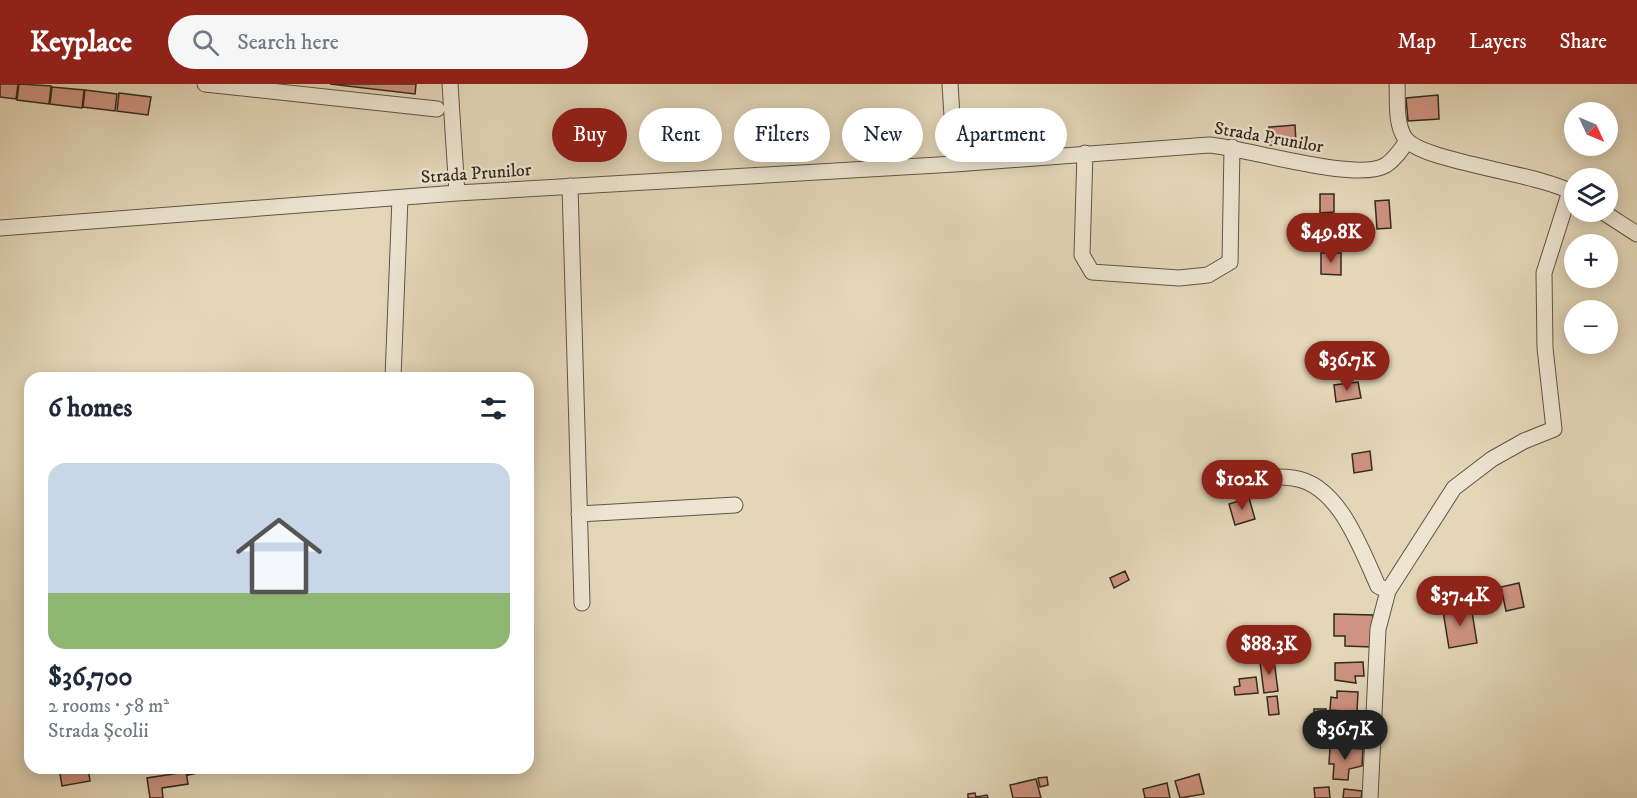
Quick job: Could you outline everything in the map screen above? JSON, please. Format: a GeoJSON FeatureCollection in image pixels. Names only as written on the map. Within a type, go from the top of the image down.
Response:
{"type":"FeatureCollection","features":[{"type":"Feature","properties":{"kind":"street"},"geometry":{"type":"LineString","coordinates":[[205,84],[437,109]]}},
{"type":"Feature","properties":{"kind":"street"},"geometry":{"type":"LineString","coordinates":[[450,84],[457,193]]}},
{"type":"Feature","properties":{"kind":"street"},"geometry":{"type":"LineString","coordinates":[[1397,84],[1398,118],[1401,131],[1407,141],[1449,159],[1550,182],[1564,189]]}},
{"type":"Feature","properties":{"kind":"street"},"geometry":{"type":"LineString","coordinates":[[954,85],[955,164]]}},
{"type":"Feature","properties":{"kind":"street","name":"Strada Prunilor"},"geometry":{"type":"LineString","coordinates":[[0,228],[457,193],[955,164],[1209,145],[1232,147],[1306,164],[1367,171],[1385,166],[1407,141]]}},
{"type":"Feature","properties":{"kind":"street"},"geometry":{"type":"LineString","coordinates":[[1085,153],[1082,255],[1092,272],[1179,278],[1208,275],[1230,262],[1232,147]]}},
{"type":"Feature","properties":{"kind":"street"},"geometry":{"type":"LineString","coordinates":[[570,186],[582,603]]}},
{"type":"Feature","properties":{"kind":"street"},"geometry":{"type":"LineString","coordinates":[[393,372],[400,198]]}},
{"type":"Feature","properties":{"kind":"street"},"geometry":{"type":"LineString","coordinates":[[1370,798],[1378,629],[1388,591],[1454,488],[1492,459],[1524,441],[1554,429],[1545,348],[1544,273],[1564,218]]}},
{"type":"Feature","properties":{"kind":"street"},"geometry":{"type":"LineString","coordinates":[[1618,222],[1637,234]]}},
{"type":"Feature","properties":{"kind":"street"},"geometry":{"type":"LineString","coordinates":[[1224,483],[1259,478],[1293,478],[1310,483],[1324,494],[1346,518],[1378,586],[1388,591]]}},
{"type":"Feature","properties":{"kind":"street"},"geometry":{"type":"LineString","coordinates":[[579,514],[735,505]]}},
{"type":"Feature","properties":{"kind":"building"},"geometry":{"type":"Polygon","coordinates":[[[0,84],[18,84],[16,99],[0,97],[0,84]]]}},
{"type":"Feature","properties":{"kind":"building"},"geometry":{"type":"Polygon","coordinates":[[[19,84],[51,86],[49,104],[17,100],[19,84]]]}},
{"type":"Feature","properties":{"kind":"building"},"geometry":{"type":"Polygon","coordinates":[[[330,84],[416,84],[415,94],[330,84]]]}},
{"type":"Feature","properties":{"kind":"building"},"geometry":{"type":"Polygon","coordinates":[[[52,87],[84,90],[82,108],[50,104],[52,87]]]}},
{"type":"Feature","properties":{"kind":"building"},"geometry":{"type":"Polygon","coordinates":[[[85,90],[117,94],[115,111],[83,107],[85,90]]]}},
{"type":"Feature","properties":{"kind":"building"},"geometry":{"type":"Polygon","coordinates":[[[119,93],[151,97],[148,115],[117,111],[119,93]]]}},
{"type":"Feature","properties":{"kind":"building"},"geometry":{"type":"Polygon","coordinates":[[[1438,95],[1439,119],[1408,121],[1406,98],[1438,95]]]}},
{"type":"Feature","properties":{"kind":"building"},"geometry":{"type":"Polygon","coordinates":[[[1295,125],[1296,143],[1270,145],[1269,127],[1295,125]]]}},
{"type":"Feature","properties":{"kind":"building"},"geometry":{"type":"Polygon","coordinates":[[[1320,194],[1334,194],[1334,212],[1320,213],[1320,194]]]}},
{"type":"Feature","properties":{"kind":"building"},"geometry":{"type":"Polygon","coordinates":[[[1389,200],[1391,228],[1377,229],[1375,201],[1389,200]]]}},
{"type":"Feature","properties":{"kind":"building"},"geometry":{"type":"Polygon","coordinates":[[[1321,253],[1341,253],[1341,275],[1321,274],[1321,253]]]}},
{"type":"Feature","properties":{"kind":"building"},"geometry":{"type":"Polygon","coordinates":[[[1358,382],[1361,398],[1336,402],[1334,385],[1358,382]]]}},
{"type":"Feature","properties":{"kind":"building"},"geometry":{"type":"Polygon","coordinates":[[[1370,451],[1372,470],[1354,473],[1352,454],[1370,451]]]}},
{"type":"Feature","properties":{"kind":"building"},"geometry":{"type":"Polygon","coordinates":[[[1249,498],[1255,519],[1235,525],[1229,504],[1249,498]]]}},
{"type":"Feature","properties":{"kind":"building"},"geometry":{"type":"Polygon","coordinates":[[[1125,571],[1129,580],[1114,588],[1110,578],[1125,571]]]}},
{"type":"Feature","properties":{"kind":"building"},"geometry":{"type":"Polygon","coordinates":[[[1519,583],[1524,607],[1506,611],[1501,587],[1519,583]]]}},
{"type":"Feature","properties":{"kind":"building"},"geometry":{"type":"Polygon","coordinates":[[[1471,606],[1477,643],[1449,648],[1443,611],[1471,606]]]}},
{"type":"Feature","properties":{"kind":"building"},"geometry":{"type":"Polygon","coordinates":[[[1334,614],[1373,615],[1372,647],[1345,646],[1345,636],[1334,636],[1334,614]]]}},
{"type":"Feature","properties":{"kind":"building"},"geometry":{"type":"Polygon","coordinates":[[[1274,660],[1278,691],[1264,693],[1260,662],[1274,660]]]}},
{"type":"Feature","properties":{"kind":"building"},"geometry":{"type":"Polygon","coordinates":[[[1363,662],[1364,676],[1355,676],[1356,683],[1335,680],[1335,663],[1363,662]]]}},
{"type":"Feature","properties":{"kind":"building"},"geometry":{"type":"Polygon","coordinates":[[[1256,677],[1258,693],[1235,695],[1234,687],[1240,686],[1239,679],[1256,677]]]}},
{"type":"Feature","properties":{"kind":"building"},"geometry":{"type":"Polygon","coordinates":[[[1337,691],[1358,692],[1357,712],[1330,710],[1331,697],[1337,698],[1337,691]]]}},
{"type":"Feature","properties":{"kind":"building"},"geometry":{"type":"Polygon","coordinates":[[[1277,696],[1279,714],[1269,715],[1267,697],[1277,696]]]}},
{"type":"Feature","properties":{"kind":"building"},"geometry":{"type":"Polygon","coordinates":[[[1314,709],[1326,709],[1326,716],[1314,716],[1314,709]]]}},
{"type":"Feature","properties":{"kind":"building"},"geometry":{"type":"Polygon","coordinates":[[[1330,747],[1363,749],[1362,766],[1349,769],[1348,780],[1333,779],[1334,764],[1329,764],[1330,747]]]}},
{"type":"Feature","properties":{"kind":"building"},"geometry":{"type":"Polygon","coordinates":[[[60,774],[89,774],[90,781],[62,786],[60,774]]]}},
{"type":"Feature","properties":{"kind":"building"},"geometry":{"type":"Polygon","coordinates":[[[186,774],[188,784],[162,788],[163,798],[150,798],[147,778],[186,774]]]}},
{"type":"Feature","properties":{"kind":"building"},"geometry":{"type":"Polygon","coordinates":[[[1199,774],[1204,794],[1180,798],[1175,781],[1199,774]]]}},
{"type":"Feature","properties":{"kind":"building"},"geometry":{"type":"Polygon","coordinates":[[[1047,777],[1048,785],[1040,787],[1038,778],[1047,777]]]}},
{"type":"Feature","properties":{"kind":"building"},"geometry":{"type":"Polygon","coordinates":[[[1036,779],[1041,798],[1013,798],[1010,785],[1036,779]]]}},
{"type":"Feature","properties":{"kind":"building"},"geometry":{"type":"Polygon","coordinates":[[[1167,783],[1170,798],[1145,798],[1143,789],[1167,783]]]}},
{"type":"Feature","properties":{"kind":"building"},"geometry":{"type":"Polygon","coordinates":[[[1329,787],[1330,798],[1315,798],[1314,788],[1329,787]]]}},
{"type":"Feature","properties":{"kind":"building"},"geometry":{"type":"Polygon","coordinates":[[[1344,789],[1362,791],[1361,798],[1343,798],[1344,789]]]}},
{"type":"Feature","properties":{"kind":"building"},"geometry":{"type":"Polygon","coordinates":[[[975,793],[976,797],[987,795],[988,798],[968,798],[968,794],[975,793]]]}}]}
